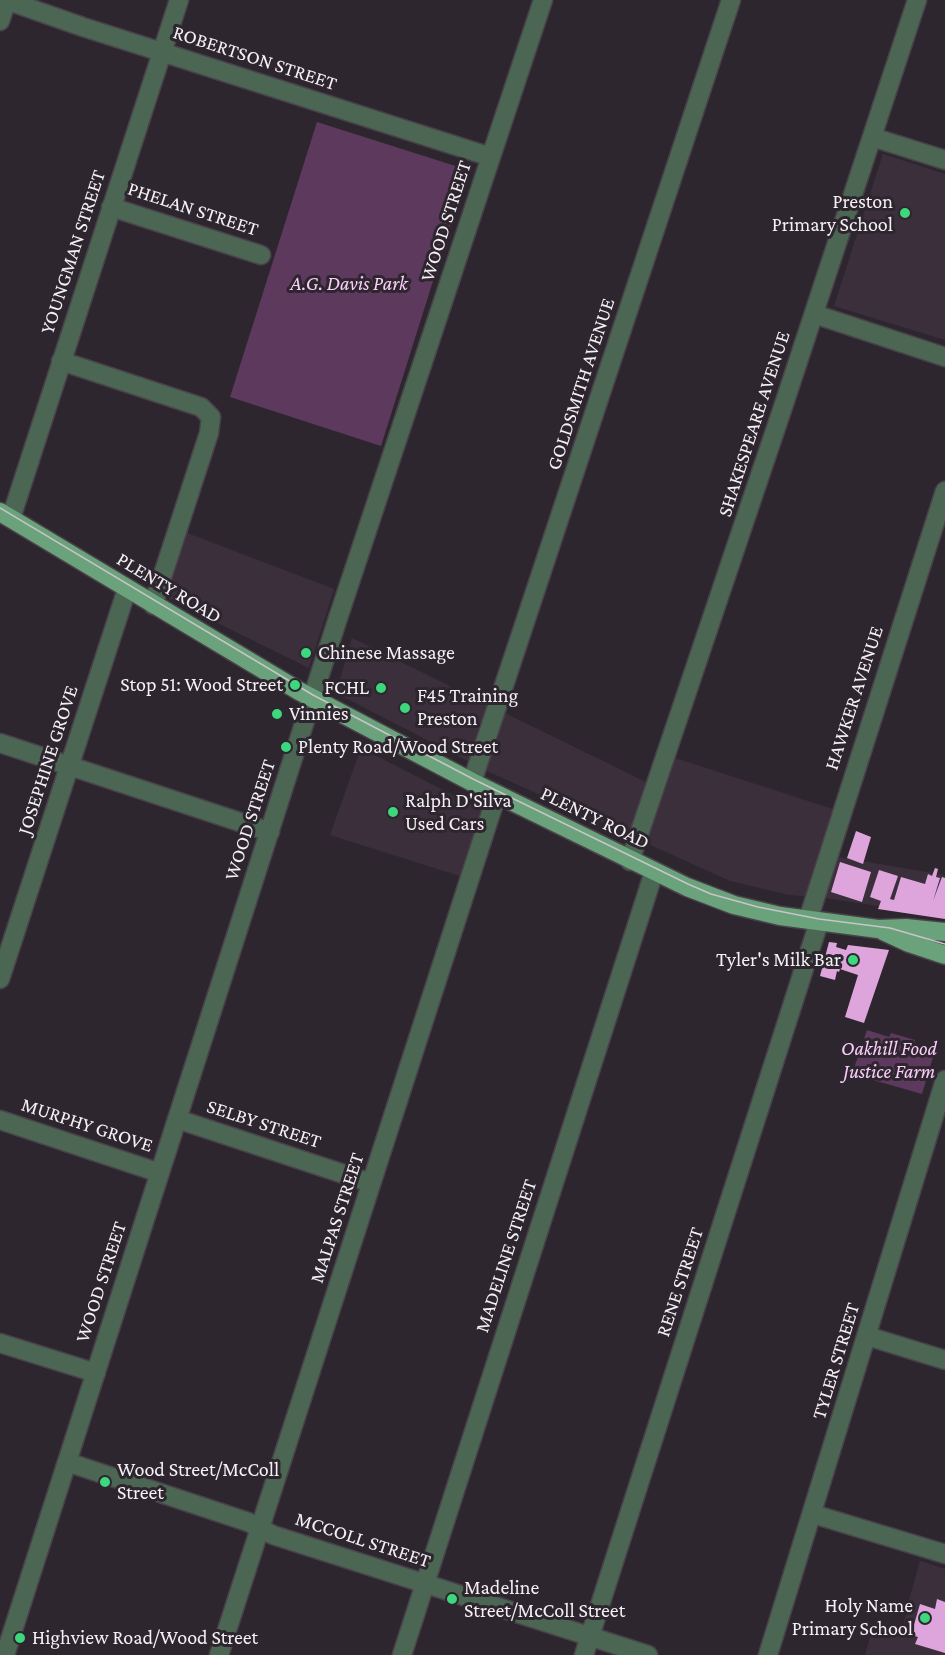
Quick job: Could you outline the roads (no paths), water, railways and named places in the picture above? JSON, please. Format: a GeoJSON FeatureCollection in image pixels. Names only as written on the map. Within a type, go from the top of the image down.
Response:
{"type":"FeatureCollection","features":[{"type":"Feature","properties":{"kind":"main road","name":"PLENTY ROAD"},"geometry":{"type":"LineString","coordinates":[[5,515],[312,698],[472,782],[630,861],[710,897],[734,905],[813,921],[878,929],[913,928],[945,932]]}},
{"type":"Feature","properties":{"kind":"main road","name":"PLENTY ROAD"},"geometry":{"type":"LineString","coordinates":[[878,929],[909,943],[945,955]]}},
{"type":"Feature","properties":{"kind":"street","name":"ROBERTSON STREET"},"geometry":{"type":"LineString","coordinates":[[7,0],[491,157]]}},
{"type":"Feature","properties":{"kind":"street"},"geometry":{"type":"LineString","coordinates":[[0,21],[7,0]]}},
{"type":"Feature","properties":{"kind":"street","name":"YOUNGMAN STREET"},"geometry":{"type":"LineString","coordinates":[[5,515],[61,361],[179,0]]}},
{"type":"Feature","properties":{"kind":"street","name":"WOOD STREET"},"geometry":{"type":"LineString","coordinates":[[5,1655],[312,698],[543,0]]}},
{"type":"Feature","properties":{"kind":"street","name":"GOLDSMITH AVENUE"},"geometry":{"type":"LineString","coordinates":[[472,782],[731,0]]}},
{"type":"Feature","properties":{"kind":"street","name":"SHAKESPEARE AVENUE"},"geometry":{"type":"LineString","coordinates":[[630,861],[917,0]]}},
{"type":"Feature","properties":{"kind":"street"},"geometry":{"type":"LineString","coordinates":[[872,137],[945,160]]}},
{"type":"Feature","properties":{"kind":"street","name":"PHELAN STREET"},"geometry":{"type":"LineString","coordinates":[[111,207],[261,255]]}},
{"type":"Feature","properties":{"kind":"street"},"geometry":{"type":"LineString","coordinates":[[814,314],[945,357]]}},
{"type":"Feature","properties":{"kind":"street"},"geometry":{"type":"LineString","coordinates":[[61,361],[201,407],[211,417],[209,433],[153,604]]}},
{"type":"Feature","properties":{"kind":"street","name":"HAWKER AVENUE"},"geometry":{"type":"LineString","coordinates":[[813,921],[945,491]]}},
{"type":"Feature","properties":{"kind":"street","name":"JOSEPHINE GROVE"},"geometry":{"type":"LineString","coordinates":[[0,978],[127,589]]}},
{"type":"Feature","properties":{"kind":"street"},"geometry":{"type":"LineString","coordinates":[[0,743],[270,832]]}},
{"type":"Feature","properties":{"kind":"street","name":"MALPAS STREET"},"geometry":{"type":"LineString","coordinates":[[219,1655],[497,794]]}},
{"type":"Feature","properties":{"kind":"street","name":"MADELINE STREET"},"geometry":{"type":"LineString","coordinates":[[402,1655],[654,872]]}},
{"type":"Feature","properties":{"kind":"street","name":"RENE STREET"},"geometry":{"type":"LineString","coordinates":[[584,1655],[813,921]]}},
{"type":"Feature","properties":{"kind":"street","name":"TYLER STREET"},"geometry":{"type":"LineString","coordinates":[[768,1655],[945,1080]]}},
{"type":"Feature","properties":{"kind":"street","name":"SELBY STREET"},"geometry":{"type":"LineString","coordinates":[[177,1119],[371,1183]]}},
{"type":"Feature","properties":{"kind":"street","name":"MURPHY GROVE"},"geometry":{"type":"LineString","coordinates":[[0,1120],[160,1173]]}},
{"type":"Feature","properties":{"kind":"street"},"geometry":{"type":"LineString","coordinates":[[867,1336],[945,1360]]}},
{"type":"Feature","properties":{"kind":"street"},"geometry":{"type":"LineString","coordinates":[[0,1343],[96,1373]]}},
{"type":"Feature","properties":{"kind":"street","name":"MCCOLL STREET"},"geometry":{"type":"LineString","coordinates":[[67,1462],[248,1522],[273,1534],[648,1655]]}},
{"type":"Feature","properties":{"kind":"street"},"geometry":{"type":"LineString","coordinates":[[813,1514],[945,1554]]}},
{"type":"Feature","properties":{"kind":"tram line"},"geometry":{"type":"LineString","coordinates":[[0,508],[313,695],[473,779],[688,884],[711,894],[758,907],[819,919],[890,928],[945,944]]}},
{"type":"Feature","properties":{"kind":"place","name":"Preston Primary School"},"geometry":{"type":"Point","coordinates":[905,213]}},
{"type":"Feature","properties":{"kind":"place","name":"Chinese Massage"},"geometry":{"type":"Point","coordinates":[306,653]}},
{"type":"Feature","properties":{"kind":"place","name":"Stop 51: Wood Street"},"geometry":{"type":"Point","coordinates":[295,685]}},
{"type":"Feature","properties":{"kind":"place","name":"FCHL"},"geometry":{"type":"Point","coordinates":[381,688]}},
{"type":"Feature","properties":{"kind":"place","name":"F45 Training Preston"},"geometry":{"type":"Point","coordinates":[405,708]}},
{"type":"Feature","properties":{"kind":"place","name":"Vinnies"},"geometry":{"type":"Point","coordinates":[277,714]}},
{"type":"Feature","properties":{"kind":"place","name":"Plenty Road/Wood Street"},"geometry":{"type":"Point","coordinates":[286,747]}},
{"type":"Feature","properties":{"kind":"place","name":"Ralph D'Silva Used Cars"},"geometry":{"type":"Point","coordinates":[393,812]}},
{"type":"Feature","properties":{"kind":"place","name":"Tyler's Milk Bar"},"geometry":{"type":"Point","coordinates":[853,960]}},
{"type":"Feature","properties":{"kind":"place","name":"Wood Street/McColl Street"},"geometry":{"type":"Point","coordinates":[105,1482]}},
{"type":"Feature","properties":{"kind":"place","name":"Madeline Street/McColl Street"},"geometry":{"type":"Point","coordinates":[452,1599]}},
{"type":"Feature","properties":{"kind":"place","name":"Holy Name Primary School"},"geometry":{"type":"Point","coordinates":[925,1618]}},
{"type":"Feature","properties":{"kind":"place","name":"Highview Road/Wood Street"},"geometry":{"type":"Point","coordinates":[20,1638]}},
{"type":"Feature","properties":{"kind":"park label","name":"A.G. Davis Park"},"geometry":{"type":"Point","coordinates":[349,284]}},
{"type":"Feature","properties":{"kind":"park label","name":"Oakhill Food Justice Farm"},"geometry":{"type":"Point","coordinates":[889,1060]}}]}
